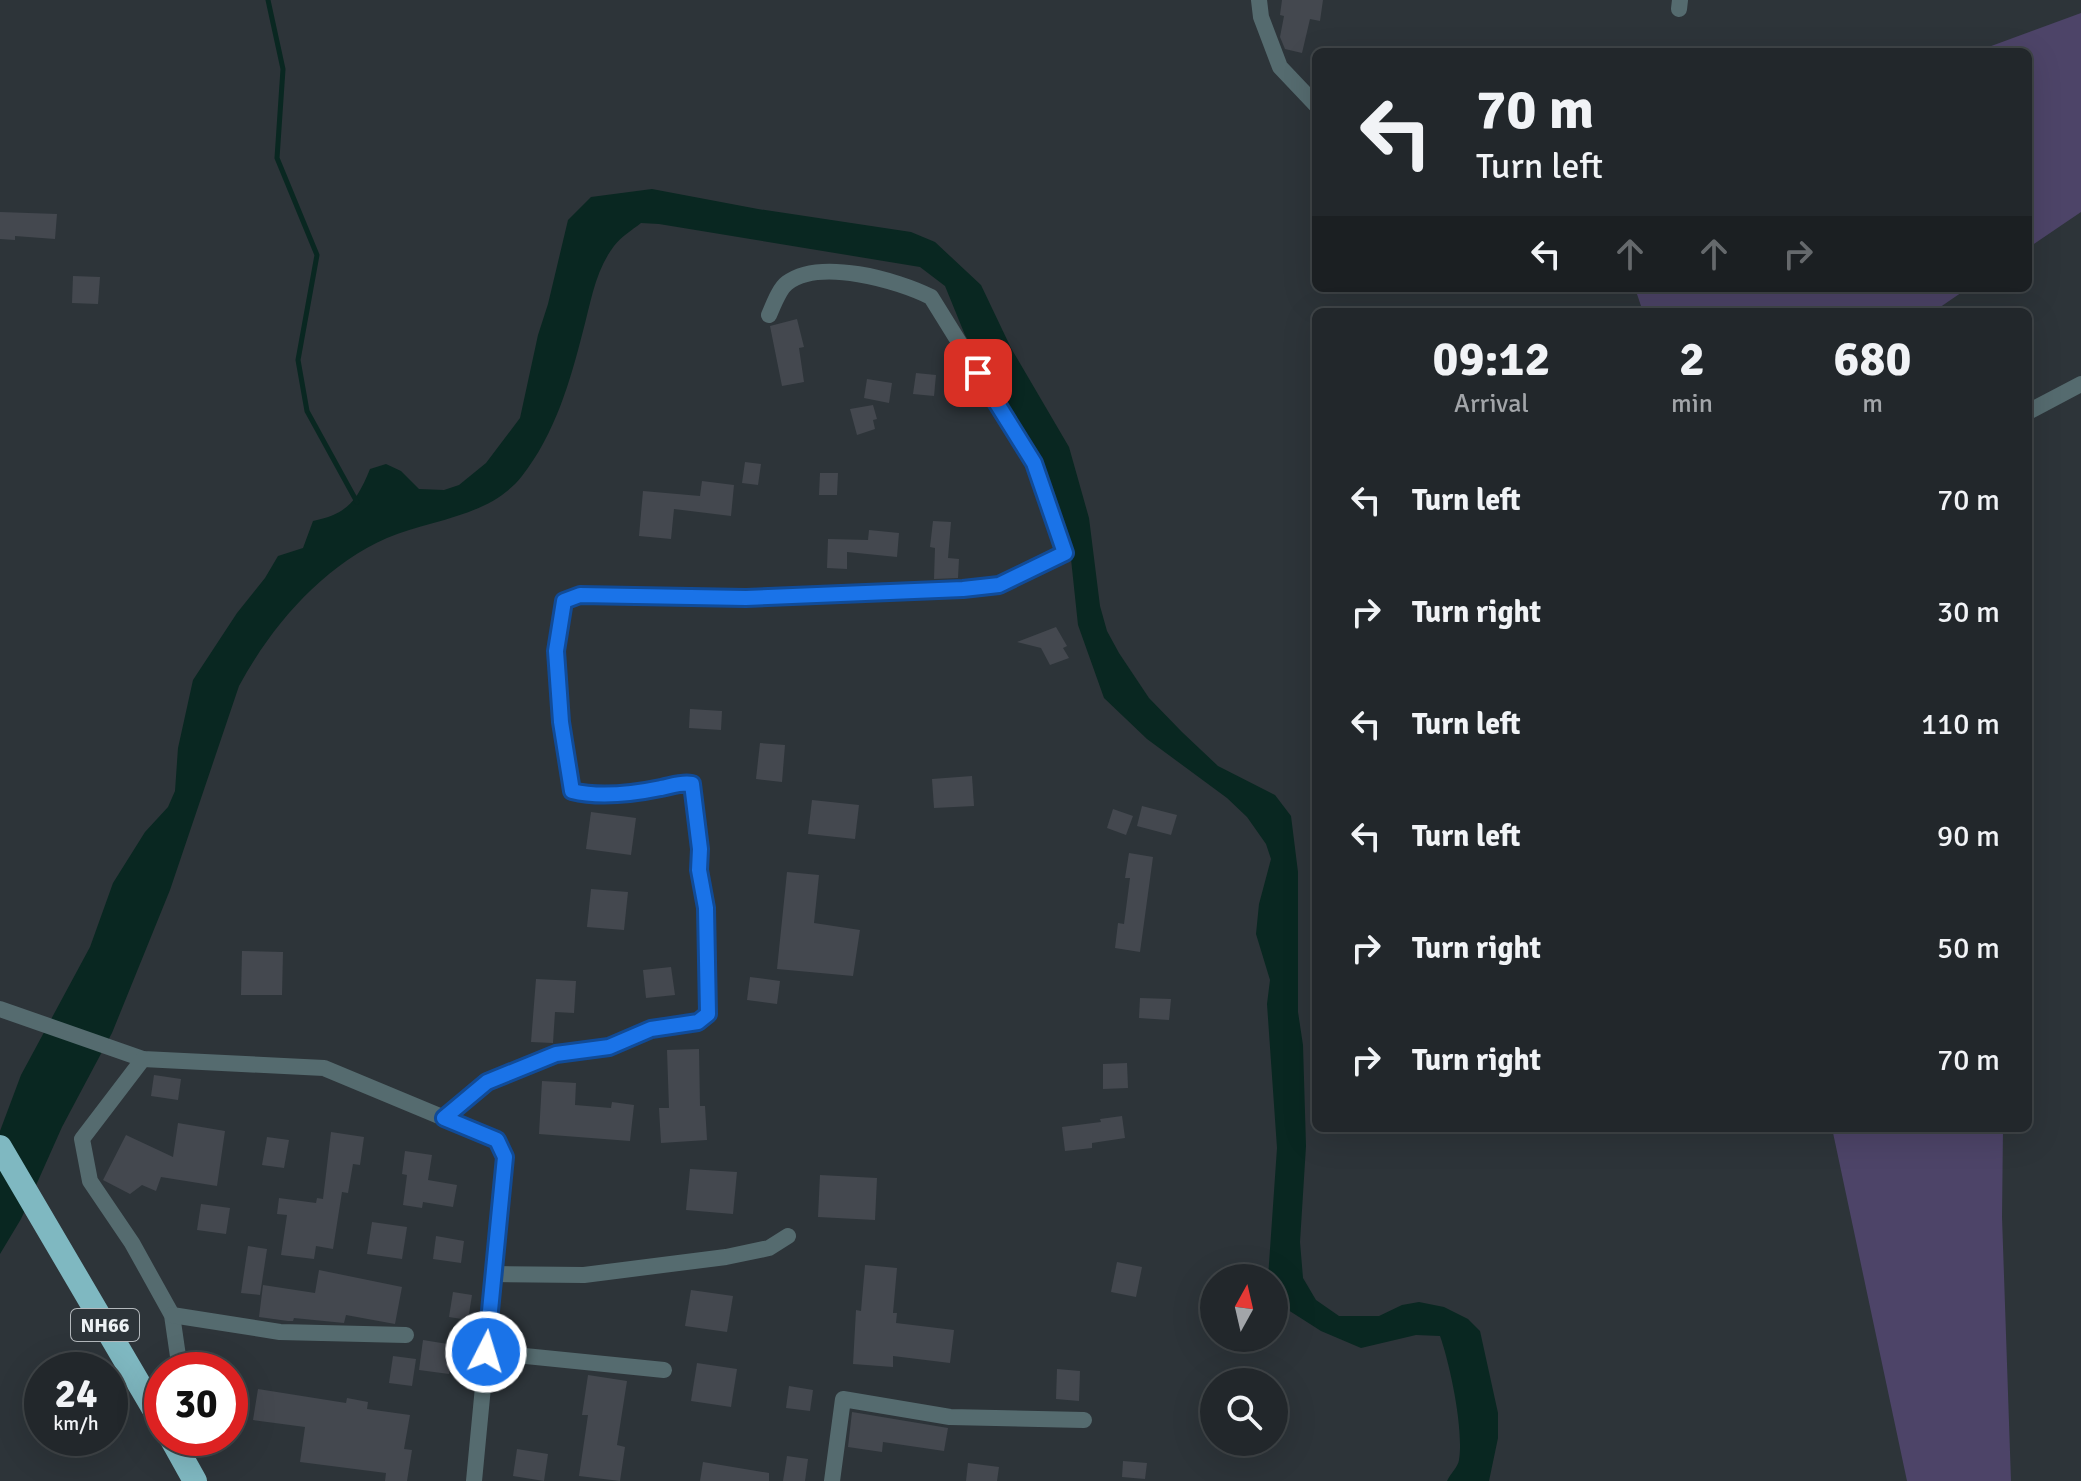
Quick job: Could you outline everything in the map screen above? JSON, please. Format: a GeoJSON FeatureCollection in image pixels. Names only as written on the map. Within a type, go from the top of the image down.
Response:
{"type":"FeatureCollection","features":[{"type":"Feature","properties":{"kind":"highway","name":"NH66"},"geometry":{"type":"LineString","coordinates":[[0,1147],[144,1392]]}},
{"type":"Feature","properties":{"kind":"highway"},"geometry":{"type":"LineString","coordinates":[[181,1456],[195,1481]]}},
{"type":"Feature","properties":{"kind":"street"},"geometry":{"type":"LineString","coordinates":[[1259,0],[1261,17],[1280,67],[1312,101]]}},
{"type":"Feature","properties":{"kind":"street"},"geometry":{"type":"LineString","coordinates":[[444,1118],[487,1082],[556,1054],[609,1047],[651,1029],[698,1022],[708,1014],[706,908],[699,870],[700,849],[692,784],[682,782],[627,793],[589,795],[572,791],[561,722],[556,651],[564,601],[580,595],[746,598],[963,589],[999,585],[1065,553],[1034,463],[931,297],[906,285],[814,270],[785,284],[769,315]]}},
{"type":"Feature","properties":{"kind":"street"},"geometry":{"type":"LineString","coordinates":[[2032,410],[2081,384]]}},
{"type":"Feature","properties":{"kind":"street"},"geometry":{"type":"LineString","coordinates":[[0,1009],[143,1059],[324,1068],[497,1140],[505,1157],[474,1481]]}},
{"type":"Feature","properties":{"kind":"street"},"geometry":{"type":"LineString","coordinates":[[143,1059],[82,1139],[90,1181],[132,1243],[172,1315],[177,1352]]}},
{"type":"Feature","properties":{"kind":"street"},"geometry":{"type":"LineString","coordinates":[[494,1274],[599,1273],[726,1257],[769,1248],[788,1236]]}},
{"type":"Feature","properties":{"kind":"street"},"geometry":{"type":"LineString","coordinates":[[172,1315],[280,1332],[406,1335]]}},
{"type":"Feature","properties":{"kind":"street"},"geometry":{"type":"LineString","coordinates":[[486,1352],[664,1370]]}},
{"type":"Feature","properties":{"kind":"street"},"geometry":{"type":"LineString","coordinates":[[832,1481],[843,1399],[950,1417],[1084,1420]]}},
{"type":"Feature","properties":{"kind":"shaded area"},"geometry":{"type":"Polygon","coordinates":[[[2081,13],[2081,212],[2032,245],[2032,48],[1986,48],[2081,13]]]}},
{"type":"Feature","properties":{"kind":"shaded area"},"geometry":{"type":"Polygon","coordinates":[[[652,189],[911,232],[935,242],[981,285],[1011,348],[1069,447],[1089,518],[1100,606],[1107,631],[1119,653],[1149,698],[1182,732],[1218,766],[1275,795],[1291,816],[1298,872],[1298,1012],[1303,1045],[1306,1146],[1300,1242],[1303,1278],[1316,1300],[1339,1316],[1379,1316],[1402,1305],[1419,1302],[1444,1307],[1468,1319],[1480,1331],[1498,1413],[1498,1438],[1489,1481],[1447,1481],[1459,1460],[1460,1432],[1452,1380],[1440,1336],[1416,1335],[1361,1348],[1321,1331],[1288,1310],[1288,1264],[1269,1264],[1277,1148],[1267,1004],[1270,980],[1256,934],[1259,904],[1271,859],[1266,844],[1247,817],[1227,798],[1147,739],[1104,698],[1078,625],[1071,559],[1041,462],[965,335],[945,286],[920,267],[659,224],[641,223],[614,246],[602,266],[560,407],[544,443],[522,476],[509,490],[477,509],[387,538],[342,564],[301,600],[252,663],[239,686],[170,890],[112,1033],[62,1127],[21,1219],[0,1254],[0,1131],[21,1075],[90,947],[113,883],[145,832],[168,807],[175,791],[178,748],[193,680],[278,556],[303,548],[313,521],[343,510],[355,498],[370,469],[386,464],[401,471],[419,489],[444,490],[459,485],[486,463],[520,418],[568,220],[591,197],[652,189]]]}},
{"type":"Feature","properties":{"kind":"shaded area"},"geometry":{"type":"Polygon","coordinates":[[[1636,292],[1962,292],[1939,308],[1642,308],[1636,292]]]}},
{"type":"Feature","properties":{"kind":"shaded area"},"geometry":{"type":"Polygon","coordinates":[[[1833,1132],[2003,1132],[2002,1217],[2011,1481],[1907,1481],[1833,1132]]]}},
{"type":"Feature","properties":{"kind":"building"},"geometry":{"type":"Polygon","coordinates":[[[1282,0],[1323,0],[1320,21],[1310,19],[1302,53],[1285,49],[1280,37],[1284,16],[1280,15],[1282,0]]]}},
{"type":"Feature","properties":{"kind":"building"},"geometry":{"type":"Polygon","coordinates":[[[0,212],[57,214],[55,239],[15,236],[15,240],[0,239],[0,212]]]}},
{"type":"Feature","properties":{"kind":"building"},"geometry":{"type":"Polygon","coordinates":[[[73,276],[100,277],[98,304],[72,303],[73,276]]]}},
{"type":"Feature","properties":{"kind":"building"},"geometry":{"type":"Polygon","coordinates":[[[797,319],[804,347],[799,348],[804,382],[782,386],[770,326],[797,319]]]}},
{"type":"Feature","properties":{"kind":"building"},"geometry":{"type":"Polygon","coordinates":[[[916,373],[936,375],[934,396],[913,394],[916,373]]]}},
{"type":"Feature","properties":{"kind":"building"},"geometry":{"type":"Polygon","coordinates":[[[867,379],[892,383],[889,403],[864,398],[867,379]]]}},
{"type":"Feature","properties":{"kind":"building"},"geometry":{"type":"Polygon","coordinates":[[[873,405],[877,419],[873,420],[875,429],[857,435],[850,409],[873,405]]]}},
{"type":"Feature","properties":{"kind":"building"},"geometry":{"type":"Polygon","coordinates":[[[745,462],[761,464],[758,485],[742,483],[745,462]]]}},
{"type":"Feature","properties":{"kind":"building"},"geometry":{"type":"Polygon","coordinates":[[[820,473],[838,473],[837,495],[819,495],[820,473]]]}},
{"type":"Feature","properties":{"kind":"building"},"geometry":{"type":"Polygon","coordinates":[[[702,481],[734,485],[731,516],[674,509],[671,539],[639,536],[643,491],[700,496],[702,481]]]}},
{"type":"Feature","properties":{"kind":"building"},"geometry":{"type":"Polygon","coordinates":[[[933,521],[951,522],[948,558],[959,559],[958,578],[934,579],[935,548],[930,547],[933,521]]]}},
{"type":"Feature","properties":{"kind":"building"},"geometry":{"type":"Polygon","coordinates":[[[869,530],[899,533],[897,557],[847,552],[847,569],[827,568],[828,539],[868,540],[869,530]]]}},
{"type":"Feature","properties":{"kind":"building"},"geometry":{"type":"Polygon","coordinates":[[[1056,627],[1067,646],[1063,648],[1069,658],[1050,665],[1041,648],[1017,642],[1056,627]]]}},
{"type":"Feature","properties":{"kind":"building"},"geometry":{"type":"Polygon","coordinates":[[[690,709],[722,711],[721,730],[689,728],[690,709]]]}},
{"type":"Feature","properties":{"kind":"building"},"geometry":{"type":"Polygon","coordinates":[[[760,743],[785,745],[782,782],[756,779],[760,743]]]}},
{"type":"Feature","properties":{"kind":"building"},"geometry":{"type":"Polygon","coordinates":[[[972,776],[974,806],[934,808],[932,779],[972,776]]]}},
{"type":"Feature","properties":{"kind":"building"},"geometry":{"type":"Polygon","coordinates":[[[812,800],[859,805],[855,839],[808,834],[812,800]]]}},
{"type":"Feature","properties":{"kind":"building"},"geometry":{"type":"Polygon","coordinates":[[[1142,806],[1177,815],[1171,835],[1137,826],[1142,806]]]}},
{"type":"Feature","properties":{"kind":"building"},"geometry":{"type":"Polygon","coordinates":[[[1113,809],[1133,816],[1126,835],[1107,828],[1113,809]]]}},
{"type":"Feature","properties":{"kind":"building"},"geometry":{"type":"Polygon","coordinates":[[[591,812],[636,818],[631,855],[586,849],[591,812]]]}},
{"type":"Feature","properties":{"kind":"building"},"geometry":{"type":"Polygon","coordinates":[[[1129,853],[1153,857],[1140,952],[1115,948],[1118,923],[1124,924],[1130,878],[1125,878],[1129,853]]]}},
{"type":"Feature","properties":{"kind":"building"},"geometry":{"type":"Polygon","coordinates":[[[787,872],[819,875],[814,923],[860,930],[853,976],[777,969],[787,872]]]}},
{"type":"Feature","properties":{"kind":"building"},"geometry":{"type":"Polygon","coordinates":[[[591,889],[628,892],[624,930],[587,927],[591,889]]]}},
{"type":"Feature","properties":{"kind":"building"},"geometry":{"type":"Polygon","coordinates":[[[242,951],[283,952],[282,995],[241,995],[242,951]]]}},
{"type":"Feature","properties":{"kind":"building"},"geometry":{"type":"Polygon","coordinates":[[[671,967],[675,995],[646,998],[643,970],[671,967]]]}},
{"type":"Feature","properties":{"kind":"building"},"geometry":{"type":"Polygon","coordinates":[[[750,977],[780,981],[777,1004],[747,1000],[750,977]]]}},
{"type":"Feature","properties":{"kind":"building"},"geometry":{"type":"Polygon","coordinates":[[[536,979],[576,981],[574,1013],[555,1012],[553,1043],[531,1042],[536,979]]]}},
{"type":"Feature","properties":{"kind":"building"},"geometry":{"type":"Polygon","coordinates":[[[1140,998],[1171,999],[1169,1020],[1139,1018],[1140,998]]]}},
{"type":"Feature","properties":{"kind":"building"},"geometry":{"type":"Polygon","coordinates":[[[699,1049],[700,1106],[705,1106],[707,1140],[661,1143],[659,1108],[669,1108],[667,1050],[699,1049]]]}},
{"type":"Feature","properties":{"kind":"building"},"geometry":{"type":"Polygon","coordinates":[[[1127,1063],[1128,1088],[1103,1089],[1103,1064],[1127,1063]]]}},
{"type":"Feature","properties":{"kind":"building"},"geometry":{"type":"Polygon","coordinates":[[[154,1075],[181,1079],[178,1100],[151,1096],[154,1075]]]}},
{"type":"Feature","properties":{"kind":"building"},"geometry":{"type":"Polygon","coordinates":[[[542,1081],[576,1083],[575,1105],[611,1108],[612,1102],[634,1105],[630,1141],[539,1134],[542,1081]]]}},
{"type":"Feature","properties":{"kind":"building"},"geometry":{"type":"Polygon","coordinates":[[[1122,1116],[1125,1138],[1092,1143],[1092,1148],[1065,1151],[1062,1127],[1122,1116]]]}},
{"type":"Feature","properties":{"kind":"building"},"geometry":{"type":"Polygon","coordinates":[[[178,1123],[225,1131],[217,1186],[161,1177],[156,1191],[142,1185],[130,1194],[103,1180],[126,1135],[173,1157],[178,1123]]]}},
{"type":"Feature","properties":{"kind":"building"},"geometry":{"type":"Polygon","coordinates":[[[331,1132],[364,1137],[360,1165],[353,1164],[348,1193],[342,1192],[333,1249],[316,1246],[314,1259],[281,1255],[287,1215],[277,1214],[279,1198],[316,1203],[317,1198],[323,1199],[331,1132]]]}},
{"type":"Feature","properties":{"kind":"building"},"geometry":{"type":"Polygon","coordinates":[[[267,1137],[289,1140],[284,1168],[262,1165],[267,1137]]]}},
{"type":"Feature","properties":{"kind":"building"},"geometry":{"type":"Polygon","coordinates":[[[405,1151],[432,1155],[428,1180],[457,1185],[453,1207],[423,1202],[422,1208],[403,1205],[407,1175],[402,1174],[405,1151]]]}},
{"type":"Feature","properties":{"kind":"building"},"geometry":{"type":"Polygon","coordinates":[[[690,1169],[737,1172],[733,1214],[686,1210],[690,1169]]]}},
{"type":"Feature","properties":{"kind":"building"},"geometry":{"type":"Polygon","coordinates":[[[820,1175],[877,1178],[875,1220],[818,1217],[820,1175]]]}},
{"type":"Feature","properties":{"kind":"building"},"geometry":{"type":"Polygon","coordinates":[[[201,1204],[230,1208],[226,1234],[197,1230],[201,1204]]]}},
{"type":"Feature","properties":{"kind":"building"},"geometry":{"type":"Polygon","coordinates":[[[372,1222],[407,1227],[402,1259],[367,1254],[372,1222]]]}},
{"type":"Feature","properties":{"kind":"building"},"geometry":{"type":"Polygon","coordinates":[[[436,1236],[464,1241],[461,1263],[433,1259],[436,1236]]]}},
{"type":"Feature","properties":{"kind":"building"},"geometry":{"type":"Polygon","coordinates":[[[248,1246],[267,1249],[260,1295],[241,1293],[248,1246]]]}},
{"type":"Feature","properties":{"kind":"building"},"geometry":{"type":"Polygon","coordinates":[[[1117,1262],[1142,1267],[1136,1297],[1111,1292],[1117,1262]]]}},
{"type":"Feature","properties":{"kind":"building"},"geometry":{"type":"Polygon","coordinates":[[[865,1265],[897,1268],[893,1313],[897,1313],[896,1323],[954,1330],[950,1363],[893,1356],[893,1367],[853,1364],[856,1310],[861,1311],[865,1265]]]}},
{"type":"Feature","properties":{"kind":"building"},"geometry":{"type":"Polygon","coordinates":[[[319,1270],[402,1287],[395,1324],[346,1315],[344,1323],[259,1317],[263,1285],[315,1293],[319,1270]]]}},
{"type":"Feature","properties":{"kind":"building"},"geometry":{"type":"Polygon","coordinates":[[[691,1290],[733,1296],[727,1332],[685,1326],[691,1290]]]}},
{"type":"Feature","properties":{"kind":"building"},"geometry":{"type":"Polygon","coordinates":[[[453,1292],[472,1295],[468,1320],[449,1317],[453,1292]]]}},
{"type":"Feature","properties":{"kind":"building"},"geometry":{"type":"Polygon","coordinates":[[[423,1340],[454,1345],[449,1374],[419,1370],[423,1340]]]}},
{"type":"Feature","properties":{"kind":"building"},"geometry":{"type":"Polygon","coordinates":[[[393,1356],[416,1359],[412,1386],[389,1383],[393,1356]]]}},
{"type":"Feature","properties":{"kind":"building"},"geometry":{"type":"Polygon","coordinates":[[[697,1363],[737,1369],[731,1407],[691,1401],[697,1363]]]}},
{"type":"Feature","properties":{"kind":"building"},"geometry":{"type":"Polygon","coordinates":[[[1057,1369],[1080,1371],[1079,1401],[1056,1399],[1057,1369]]]}},
{"type":"Feature","properties":{"kind":"building"},"geometry":{"type":"Polygon","coordinates":[[[588,1375],[627,1381],[617,1445],[625,1447],[620,1481],[579,1476],[588,1415],[582,1415],[588,1375]]]}},
{"type":"Feature","properties":{"kind":"building"},"geometry":{"type":"Polygon","coordinates":[[[789,1386],[813,1390],[810,1411],[786,1408],[789,1386]]]}},
{"type":"Feature","properties":{"kind":"building"},"geometry":{"type":"Polygon","coordinates":[[[258,1389],[346,1403],[347,1398],[368,1402],[367,1409],[410,1415],[404,1449],[412,1450],[407,1481],[385,1481],[386,1473],[300,1462],[305,1427],[253,1420],[258,1389]]]}},
{"type":"Feature","properties":{"kind":"building"},"geometry":{"type":"Polygon","coordinates":[[[852,1412],[948,1428],[944,1451],[883,1442],[882,1452],[848,1447],[852,1412]]]}},
{"type":"Feature","properties":{"kind":"building"},"geometry":{"type":"Polygon","coordinates":[[[517,1449],[548,1454],[544,1481],[513,1476],[517,1449]]]}},
{"type":"Feature","properties":{"kind":"building"},"geometry":{"type":"Polygon","coordinates":[[[787,1456],[808,1459],[805,1481],[783,1481],[787,1456]]]}},
{"type":"Feature","properties":{"kind":"building"},"geometry":{"type":"Polygon","coordinates":[[[1123,1461],[1147,1463],[1145,1479],[1122,1477],[1123,1461]]]}},
{"type":"Feature","properties":{"kind":"building"},"geometry":{"type":"Polygon","coordinates":[[[703,1462],[769,1473],[769,1481],[700,1481],[703,1462]]]}},
{"type":"Feature","properties":{"kind":"building"},"geometry":{"type":"Polygon","coordinates":[[[968,1463],[999,1467],[997,1481],[966,1481],[968,1463]]]}},
{"type":"Feature","properties":{"kind":"waterway"},"geometry":{"type":"LineString","coordinates":[[268,0],[283,69],[277,158],[317,255],[298,360],[307,411],[357,502]]}},
{"type":"Feature","properties":{"kind":"route"},"geometry":{"type":"LineString","coordinates":[[486,1352],[505,1157],[497,1140],[444,1118],[487,1082],[556,1054],[609,1047],[651,1029],[698,1022],[708,1014],[706,908],[699,870],[700,849],[692,784],[682,782],[627,793],[589,795],[572,791],[561,722],[556,651],[564,601],[580,595],[746,598],[963,589],[999,585],[1065,553],[1034,463],[978,373]]}}]}
